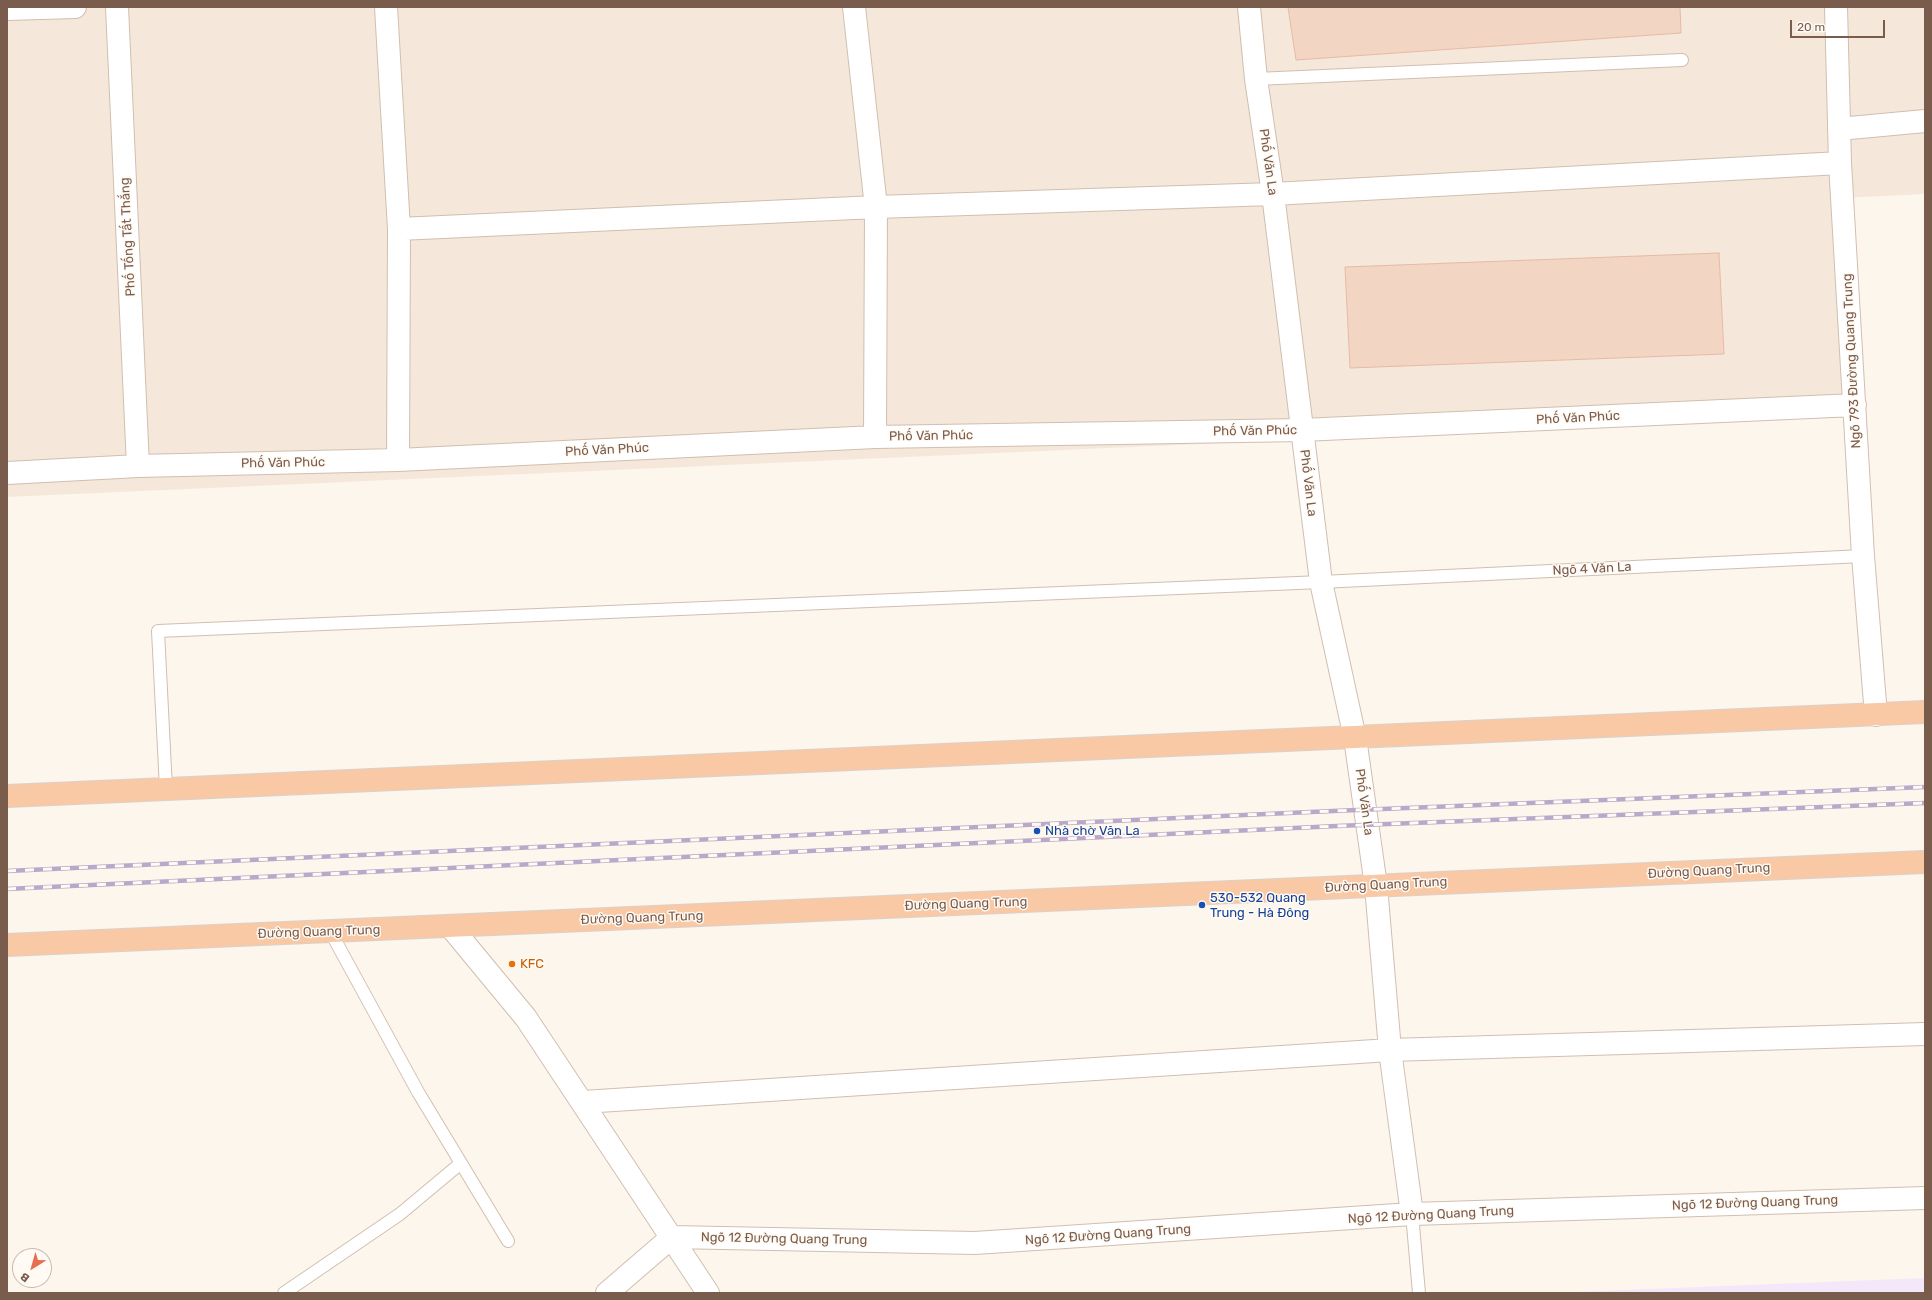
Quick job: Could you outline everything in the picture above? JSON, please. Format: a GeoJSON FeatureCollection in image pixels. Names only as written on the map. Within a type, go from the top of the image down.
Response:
{"type":"FeatureCollection","features":[{"type":"Feature","properties":{"kind":"highway"},"geometry":{"type":"LineString","coordinates":[[7,796],[1925,712]]}},
{"type":"Feature","properties":{"kind":"highway","name":"Đường Quang Trung"},"geometry":{"type":"LineString","coordinates":[[7,945],[1925,862]]}},
{"type":"Feature","properties":{"kind":"street"},"geometry":{"type":"LineString","coordinates":[[7,9],[75,7]]}},
{"type":"Feature","properties":{"kind":"street","name":"Phố Tống Tất Thắng"},"geometry":{"type":"LineString","coordinates":[[117,7],[138,466]]}},
{"type":"Feature","properties":{"kind":"street"},"geometry":{"type":"LineString","coordinates":[[386,7],[399,229],[398,460]]}},
{"type":"Feature","properties":{"kind":"street"},"geometry":{"type":"LineString","coordinates":[[854,7],[876,207],[874,437]]}},
{"type":"Feature","properties":{"kind":"street","name":"Phố Văn La"},"geometry":{"type":"LineString","coordinates":[[1248,7],[1256,79],[1273,194],[1321,582],[1355,738],[1376,886],[1390,1050],[1412,1214]]}},
{"type":"Feature","properties":{"kind":"street","name":"Ngõ 793 Đường Quang Trung"},"geometry":{"type":"LineString","coordinates":[[1836,7],[1840,163],[1863,556],[1876,715]]}},
{"type":"Feature","properties":{"kind":"street"},"geometry":{"type":"LineString","coordinates":[[1839,129],[1925,121]]}},
{"type":"Feature","properties":{"kind":"street"},"geometry":{"type":"LineString","coordinates":[[399,229],[876,207],[1273,194],[1840,163]]}},
{"type":"Feature","properties":{"kind":"street","name":"Phố Văn Phúc"},"geometry":{"type":"LineString","coordinates":[[7,473],[138,466],[398,460],[874,437],[1302,430],[1854,405]]}},
{"type":"Feature","properties":{"kind":"street"},"geometry":{"type":"LineString","coordinates":[[450,926],[526,1018],[708,1293]]}},
{"type":"Feature","properties":{"kind":"street"},"geometry":{"type":"LineString","coordinates":[[583,1102],[1390,1050],[1925,1034]]}},
{"type":"Feature","properties":{"kind":"street","name":"Ngõ 12 Đường Quang Trung"},"geometry":{"type":"LineString","coordinates":[[672,1237],[975,1243],[1412,1214],[1925,1198]]}},
{"type":"Feature","properties":{"kind":"street"},"geometry":{"type":"LineString","coordinates":[[607,1293],[672,1237]]}},
{"type":"Feature","properties":{"kind":"lane"},"geometry":{"type":"LineString","coordinates":[[1256,79],[1682,60]]}},
{"type":"Feature","properties":{"kind":"lane","name":"Ngõ 4 Văn La"},"geometry":{"type":"LineString","coordinates":[[166,789],[158,631],[1321,582],[1863,556]]}},
{"type":"Feature","properties":{"kind":"lane"},"geometry":{"type":"LineString","coordinates":[[330,931],[418,1092],[508,1241]]}},
{"type":"Feature","properties":{"kind":"lane"},"geometry":{"type":"LineString","coordinates":[[284,1293],[400,1214],[461,1163]]}},
{"type":"Feature","properties":{"kind":"lane"},"geometry":{"type":"LineString","coordinates":[[1412,1214],[1419,1293]]}},
{"type":"Feature","properties":{"kind":"shaded area"},"geometry":{"type":"Polygon","coordinates":[[[7,7],[1925,7],[1925,194],[1842,198],[1852,415],[7,497],[7,7]]]}},
{"type":"Feature","properties":{"kind":"shaded area"},"geometry":{"type":"Polygon","coordinates":[[[1925,1278],[1925,1293],[1548,1293],[1925,1278]]]}},
{"type":"Feature","properties":{"kind":"building"},"geometry":{"type":"Polygon","coordinates":[[[1288,7],[1680,7],[1681,33],[1296,60],[1288,7]]]}},
{"type":"Feature","properties":{"kind":"building"},"geometry":{"type":"Polygon","coordinates":[[[1719,253],[1724,354],[1350,368],[1345,267],[1719,253]]]}},
{"type":"Feature","properties":{"kind":"railway"},"geometry":{"type":"LineString","coordinates":[[7,871],[1333,811],[1925,787]]}},
{"type":"Feature","properties":{"kind":"railway"},"geometry":{"type":"LineString","coordinates":[[7,889],[1337,826],[1925,803]]}},
{"type":"Feature","properties":{"kind":"place","name":"Nhà chờ Văn La"},"geometry":{"type":"Point","coordinates":[1037,831]}},
{"type":"Feature","properties":{"kind":"place","name":"530-532 Quang Trung - Hà Đông"},"geometry":{"type":"Point","coordinates":[1202,905]}},
{"type":"Feature","properties":{"kind":"place","name":"KFC"},"geometry":{"type":"Point","coordinates":[512,964]}}]}
